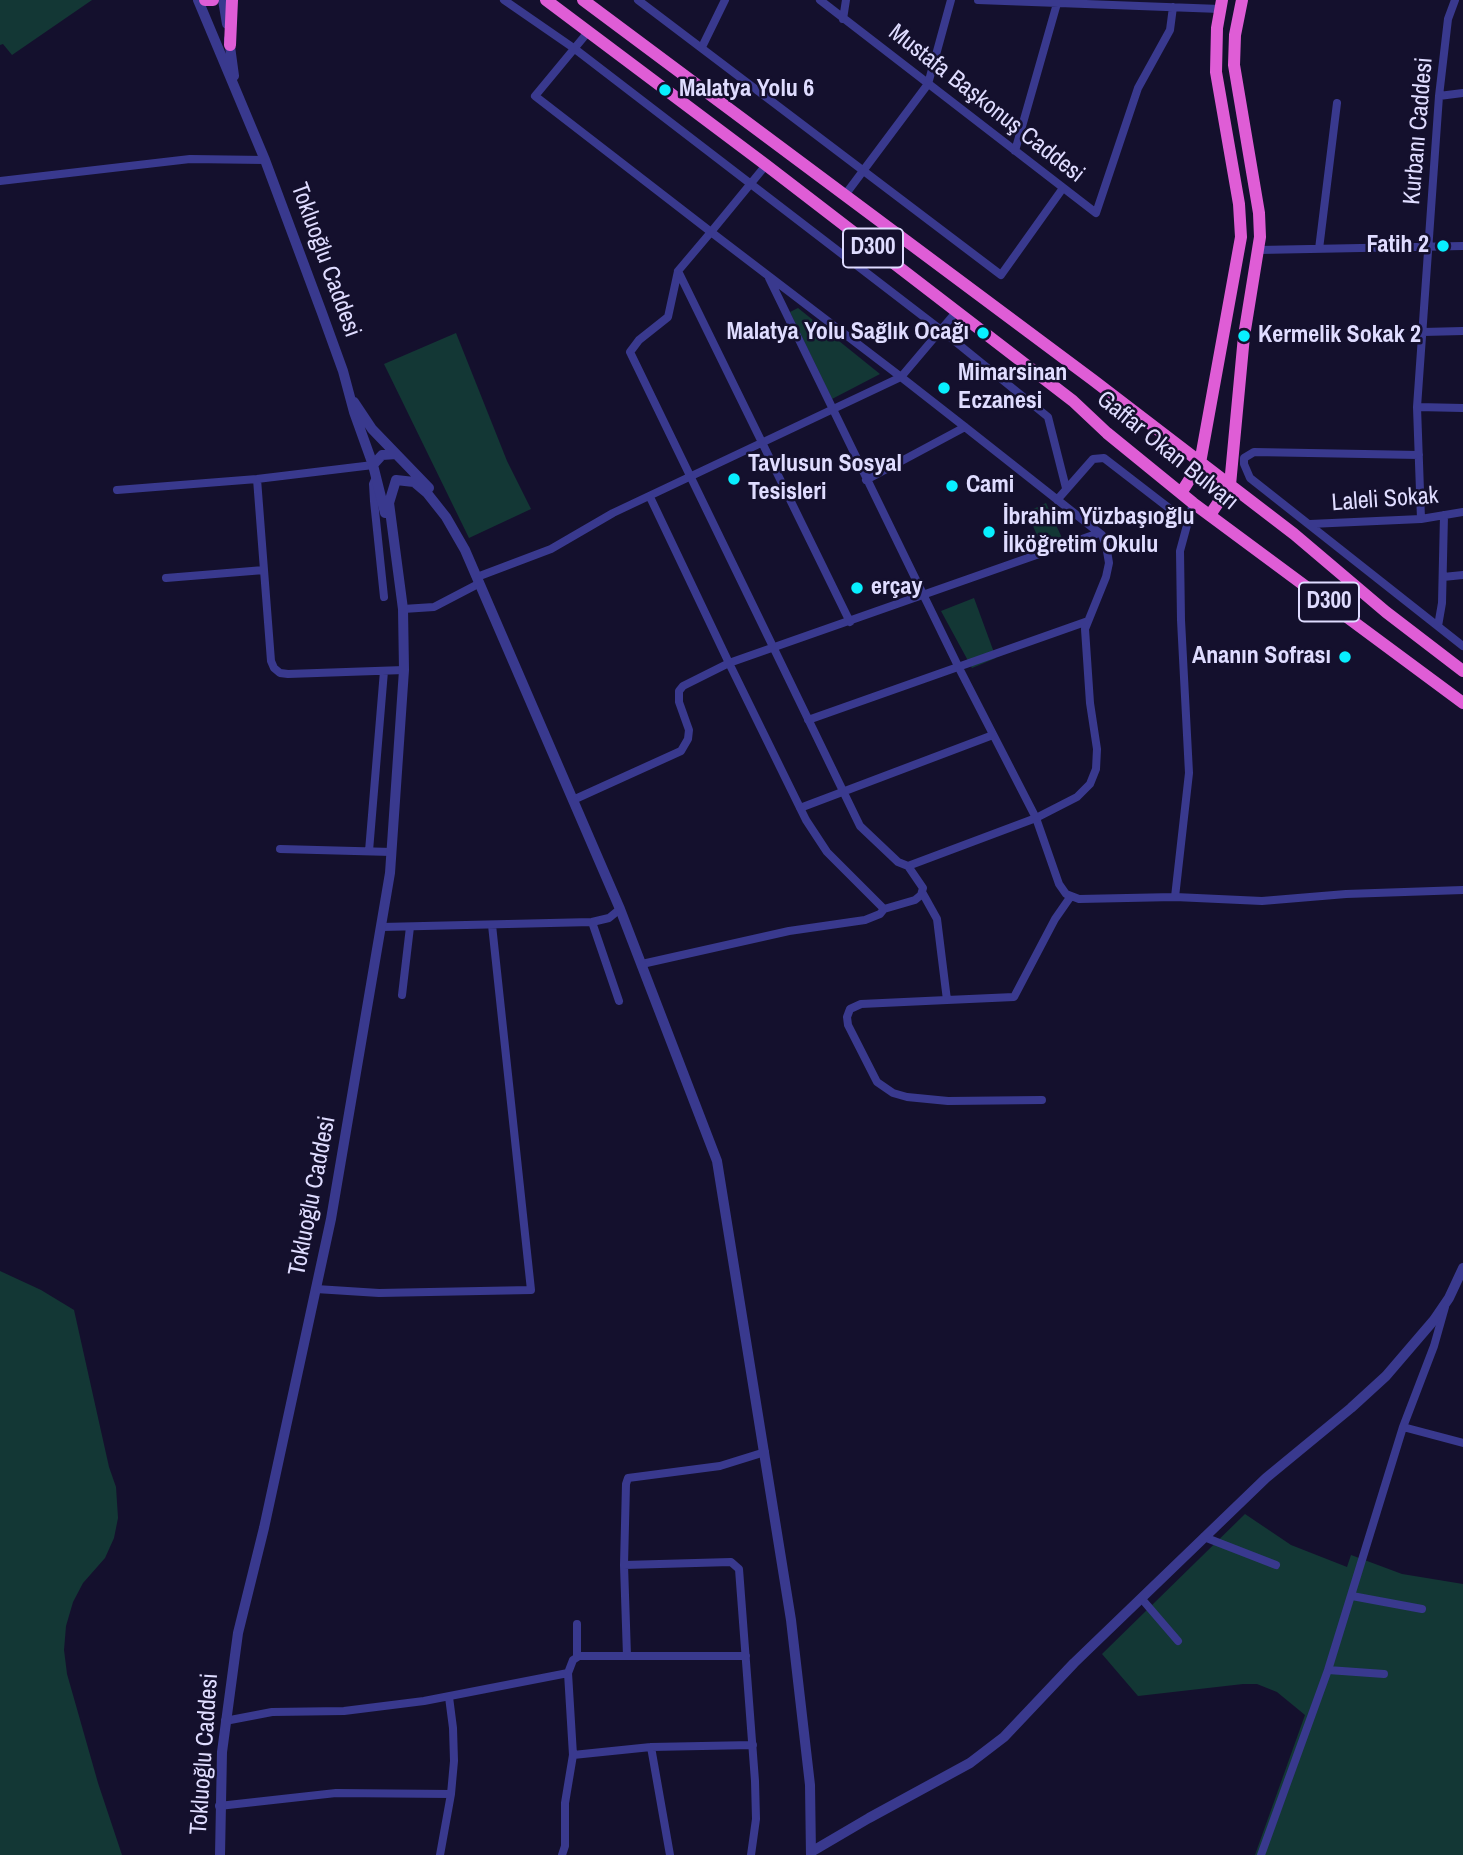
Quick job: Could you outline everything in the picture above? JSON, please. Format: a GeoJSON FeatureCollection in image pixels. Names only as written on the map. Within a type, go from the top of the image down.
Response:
{"type":"FeatureCollection","features":[{"type":"Feature","properties":{"kind":"highway"},"geometry":{"type":"LineString","coordinates":[[205,0],[213,0]]}},
{"type":"Feature","properties":{"kind":"highway"},"geometry":{"type":"LineString","coordinates":[[230,45],[232,0]]}},
{"type":"Feature","properties":{"kind":"highway","name":"Gaffar Okan Bulvarı"},"geometry":{"type":"LineString","coordinates":[[546,0],[1073,401],[1107,433],[1193,503],[1463,703]]}},
{"type":"Feature","properties":{"kind":"highway","name":"Gaffar Okan Bulvarı"},"geometry":{"type":"LineString","coordinates":[[583,0],[1093,380],[1294,534],[1386,612],[1463,671]]}},
{"type":"Feature","properties":{"kind":"highway"},"geometry":{"type":"LineString","coordinates":[[1210,515],[1230,485],[1244,336],[1259,250],[1259,213],[1234,65],[1235,35],[1242,0]]}},
{"type":"Feature","properties":{"kind":"highway"},"geometry":{"type":"LineString","coordinates":[[1181,493],[1200,463],[1241,237],[1239,204],[1216,72],[1216,43],[1221,4]]}},
{"type":"Feature","properties":{"kind":"street","name":"Tokluoğlu Caddesi"},"geometry":{"type":"LineString","coordinates":[[198,0],[265,160],[352,400],[393,540]]}},
{"type":"Feature","properties":{"kind":"street"},"geometry":{"type":"LineString","coordinates":[[223,0],[236,91]]}},
{"type":"Feature","properties":{"kind":"street"},"geometry":{"type":"LineString","coordinates":[[504,0],[575,49],[941,330],[1048,417],[1066,488]]}},
{"type":"Feature","properties":{"kind":"street"},"geometry":{"type":"LineString","coordinates":[[638,0],[1001,275],[1063,188]]}},
{"type":"Feature","properties":{"kind":"street"},"geometry":{"type":"LineString","coordinates":[[702,47],[725,0]]}},
{"type":"Feature","properties":{"kind":"street","name":"Mustafa Başkonuş Caddesi"},"geometry":{"type":"LineString","coordinates":[[820,0],[1096,213],[1138,88],[1170,30],[1173,7]]}},
{"type":"Feature","properties":{"kind":"street"},"geometry":{"type":"LineString","coordinates":[[843,19],[846,0]]}},
{"type":"Feature","properties":{"kind":"street"},"geometry":{"type":"LineString","coordinates":[[845,195],[928,84],[951,0]]}},
{"type":"Feature","properties":{"kind":"street"},"geometry":{"type":"LineString","coordinates":[[978,0],[1173,7],[1221,4]]}},
{"type":"Feature","properties":{"kind":"street","name":"Kurbanı Caddesi"},"geometry":{"type":"LineString","coordinates":[[1421,519],[1417,407],[1439,96],[1448,19],[1455,0]]}},
{"type":"Feature","properties":{"kind":"street"},"geometry":{"type":"LineString","coordinates":[[1015,151],[1058,1]]}},
{"type":"Feature","properties":{"kind":"street"},"geometry":{"type":"LineString","coordinates":[[588,32],[535,96],[965,427],[1099,533],[1107,545],[1109,563],[1106,577],[1085,629],[1097,749],[1095,773],[1090,784],[1077,797],[1036,818],[908,866]]}},
{"type":"Feature","properties":{"kind":"street"},"geometry":{"type":"LineString","coordinates":[[1439,96],[1463,93]]}},
{"type":"Feature","properties":{"kind":"street"},"geometry":{"type":"LineString","coordinates":[[1319,248],[1337,103]]}},
{"type":"Feature","properties":{"kind":"street"},"geometry":{"type":"LineString","coordinates":[[0,181],[190,159],[265,160]]}},
{"type":"Feature","properties":{"kind":"street"},"geometry":{"type":"LineString","coordinates":[[766,165],[678,271],[668,317],[639,340],[630,352],[860,826],[898,862],[908,866],[923,888],[922,892],[937,919],[947,1000]]}},
{"type":"Feature","properties":{"kind":"street"},"geometry":{"type":"LineString","coordinates":[[1259,250],[1463,246]]}},
{"type":"Feature","properties":{"kind":"street"},"geometry":{"type":"LineString","coordinates":[[678,271],[850,622]]}},
{"type":"Feature","properties":{"kind":"street"},"geometry":{"type":"LineString","coordinates":[[768,275],[866,480],[1036,818],[1059,884],[1066,894],[1079,899],[1175,897],[1262,901],[1346,894],[1463,890]]}},
{"type":"Feature","properties":{"kind":"street"},"geometry":{"type":"LineString","coordinates":[[403,608],[434,607],[478,580],[551,549],[613,513],[901,377],[956,312]]}},
{"type":"Feature","properties":{"kind":"street"},"geometry":{"type":"LineString","coordinates":[[1423,332],[1463,331]]}},
{"type":"Feature","properties":{"kind":"street"},"geometry":{"type":"LineString","coordinates":[[352,400],[372,429],[429,489],[465,550],[620,909],[717,1161],[784,1572],[810,1785],[811,1854]]}},
{"type":"Feature","properties":{"kind":"street"},"geometry":{"type":"LineString","coordinates":[[1417,407],[1463,408]]}},
{"type":"Feature","properties":{"kind":"street"},"geometry":{"type":"LineString","coordinates":[[866,480],[965,427]]}},
{"type":"Feature","properties":{"kind":"street"},"geometry":{"type":"LineString","coordinates":[[1419,455],[1260,452],[1249,454],[1244,464],[1250,478],[1463,646]]}},
{"type":"Feature","properties":{"kind":"street"},"geometry":{"type":"LineString","coordinates":[[117,490],[257,479],[373,465],[382,454],[400,458]]}},
{"type":"Feature","properties":{"kind":"street","name":"Tokluoğlu Caddesi"},"geometry":{"type":"LineString","coordinates":[[220,1855],[219,1806],[230,1674],[341,1172],[392,852],[404,670],[403,608],[389,499],[400,458]]}},
{"type":"Feature","properties":{"kind":"street"},"geometry":{"type":"LineString","coordinates":[[1057,500],[1093,459],[1104,458],[1187,522]]}},
{"type":"Feature","properties":{"kind":"street"},"geometry":{"type":"LineString","coordinates":[[384,597],[374,501],[373,484],[376,477],[414,482],[435,501]]}},
{"type":"Feature","properties":{"kind":"street"},"geometry":{"type":"LineString","coordinates":[[257,479],[271,661],[277,671],[288,674],[404,670]]}},
{"type":"Feature","properties":{"kind":"street"},"geometry":{"type":"LineString","coordinates":[[650,497],[800,808],[827,852],[884,909]]}},
{"type":"Feature","properties":{"kind":"street"},"geometry":{"type":"LineString","coordinates":[[1175,897],[1189,773],[1180,551],[1193,503]]}},
{"type":"Feature","properties":{"kind":"street","name":"Laleli Sokak"},"geometry":{"type":"LineString","coordinates":[[1310,524],[1421,519],[1463,512]]}},
{"type":"Feature","properties":{"kind":"street"},"geometry":{"type":"LineString","coordinates":[[1438,626],[1443,577],[1444,515]]}},
{"type":"Feature","properties":{"kind":"street"},"geometry":{"type":"LineString","coordinates":[[573,800],[681,751],[688,739],[689,730],[679,702],[679,691],[683,686],[729,663],[1099,533]]}},
{"type":"Feature","properties":{"kind":"street"},"geometry":{"type":"LineString","coordinates":[[166,578],[264,570]]}},
{"type":"Feature","properties":{"kind":"street"},"geometry":{"type":"LineString","coordinates":[[1443,577],[1463,575]]}},
{"type":"Feature","properties":{"kind":"street"},"geometry":{"type":"LineString","coordinates":[[808,720],[1088,621]]}},
{"type":"Feature","properties":{"kind":"street"},"geometry":{"type":"LineString","coordinates":[[369,851],[384,671]]}},
{"type":"Feature","properties":{"kind":"street"},"geometry":{"type":"LineString","coordinates":[[800,808],[993,735]]}},
{"type":"Feature","properties":{"kind":"street"},"geometry":{"type":"LineString","coordinates":[[280,849],[392,852]]}},
{"type":"Feature","properties":{"kind":"street"},"geometry":{"type":"LineString","coordinates":[[642,964],[789,932],[865,920],[880,914],[884,909],[917,898],[922,892]]}},
{"type":"Feature","properties":{"kind":"street"},"geometry":{"type":"LineString","coordinates":[[1042,1100],[948,1101],[907,1097],[887,1090],[877,1082],[848,1025],[847,1017],[850,1010],[861,1004],[1014,997],[1055,919],[1071,896]]}},
{"type":"Feature","properties":{"kind":"street"},"geometry":{"type":"LineString","coordinates":[[382,927],[592,922],[609,918],[620,909]]}},
{"type":"Feature","properties":{"kind":"street"},"geometry":{"type":"LineString","coordinates":[[592,922],[619,1002]]}},
{"type":"Feature","properties":{"kind":"street"},"geometry":{"type":"LineString","coordinates":[[316,1289],[379,1293],[531,1290],[492,925]]}},
{"type":"Feature","properties":{"kind":"street"},"geometry":{"type":"LineString","coordinates":[[402,995],[410,926]]}},
{"type":"Feature","properties":{"kind":"street"},"geometry":{"type":"LineString","coordinates":[[811,1854],[858,1824],[970,1763],[993,1747],[1204,1537],[1288,1458],[1386,1376],[1422,1336],[1445,1303],[1463,1268]]}},
{"type":"Feature","properties":{"kind":"street"},"geometry":{"type":"LineString","coordinates":[[1261,1855],[1328,1670],[1403,1427],[1434,1346],[1445,1303]]}},
{"type":"Feature","properties":{"kind":"street"},"geometry":{"type":"LineString","coordinates":[[1403,1427],[1463,1443]]}},
{"type":"Feature","properties":{"kind":"street"},"geometry":{"type":"LineString","coordinates":[[627,1656],[624,1565],[628,1478],[720,1466],[765,1452]]}},
{"type":"Feature","properties":{"kind":"street"},"geometry":{"type":"LineString","coordinates":[[1204,1537],[1276,1565]]}},
{"type":"Feature","properties":{"kind":"street"},"geometry":{"type":"LineString","coordinates":[[624,1565],[731,1562],[737,1565],[740,1571],[756,1819],[751,1855]]}},
{"type":"Feature","properties":{"kind":"street"},"geometry":{"type":"LineString","coordinates":[[1352,1596],[1422,1609]]}},
{"type":"Feature","properties":{"kind":"street"},"geometry":{"type":"LineString","coordinates":[[1141,1598],[1178,1641]]}},
{"type":"Feature","properties":{"kind":"street"},"geometry":{"type":"LineString","coordinates":[[577,1624],[578,1657]]}},
{"type":"Feature","properties":{"kind":"street"},"geometry":{"type":"LineString","coordinates":[[570,1855],[564,1850],[565,1803],[573,1755],[568,1673],[570,1663],[578,1657],[746,1656]]}},
{"type":"Feature","properties":{"kind":"street"},"geometry":{"type":"LineString","coordinates":[[1328,1670],[1384,1674]]}},
{"type":"Feature","properties":{"kind":"street"},"geometry":{"type":"LineString","coordinates":[[225,1721],[272,1712],[356,1710],[449,1697],[568,1673]]}},
{"type":"Feature","properties":{"kind":"street"},"geometry":{"type":"LineString","coordinates":[[440,1855],[451,1794],[454,1744],[449,1697]]}},
{"type":"Feature","properties":{"kind":"street"},"geometry":{"type":"LineString","coordinates":[[573,1755],[651,1747],[753,1745]]}},
{"type":"Feature","properties":{"kind":"street"},"geometry":{"type":"LineString","coordinates":[[651,1747],[670,1855]]}},
{"type":"Feature","properties":{"kind":"street"},"geometry":{"type":"LineString","coordinates":[[219,1806],[336,1793],[451,1794]]}},
{"type":"Feature","properties":{"kind":"green space"},"geometry":{"type":"Polygon","coordinates":[[[0,0],[92,0],[12,55],[3,44],[0,45],[0,0]]]}},
{"type":"Feature","properties":{"kind":"green space"},"geometry":{"type":"Polygon","coordinates":[[[798,308],[880,374],[832,399],[790,312],[798,308]]]}},
{"type":"Feature","properties":{"kind":"green space"},"geometry":{"type":"Polygon","coordinates":[[[456,333],[507,461],[531,509],[469,538],[384,364],[456,333]]]}},
{"type":"Feature","properties":{"kind":"green space"},"geometry":{"type":"Polygon","coordinates":[[[1046,503],[1062,538],[1042,547],[1027,512],[1046,503]]]}},
{"type":"Feature","properties":{"kind":"green space"},"geometry":{"type":"Polygon","coordinates":[[[974,598],[996,658],[972,668],[941,611],[974,598]]]}},
{"type":"Feature","properties":{"kind":"green space"},"geometry":{"type":"Polygon","coordinates":[[[0,1271],[41,1290],[74,1310],[109,1467],[116,1487],[118,1518],[114,1538],[105,1558],[83,1583],[73,1602],[66,1626],[64,1650],[67,1674],[122,1855],[0,1855],[0,1271]]]}},
{"type":"Feature","properties":{"kind":"green space"},"geometry":{"type":"Polygon","coordinates":[[[1245,1514],[1291,1545],[1347,1567],[1351,1555],[1402,1574],[1463,1584],[1463,1855],[1255,1855],[1305,1715],[1277,1692],[1257,1684],[1138,1696],[1102,1654],[1245,1514]]]}},
{"type":"Feature","properties":{"kind":"place","name":"Malatya Yolu 6"},"geometry":{"type":"Point","coordinates":[665,90]}},
{"type":"Feature","properties":{"kind":"place","name":"Fatih 2"},"geometry":{"type":"Point","coordinates":[1443,246]}},
{"type":"Feature","properties":{"kind":"place","name":"Malatya Yolu Sağlık Ocağı"},"geometry":{"type":"Point","coordinates":[983,333]}},
{"type":"Feature","properties":{"kind":"place","name":"Kermelik Sokak 2"},"geometry":{"type":"Point","coordinates":[1244,336]}},
{"type":"Feature","properties":{"kind":"place","name":"Mimarsinan Eczanesi"},"geometry":{"type":"Point","coordinates":[944,388]}},
{"type":"Feature","properties":{"kind":"place","name":"Tavlusun Sosyal Tesisleri"},"geometry":{"type":"Point","coordinates":[734,479]}},
{"type":"Feature","properties":{"kind":"place","name":"Cami"},"geometry":{"type":"Point","coordinates":[952,486]}},
{"type":"Feature","properties":{"kind":"place","name":"İbrahim Yüzbaşıoğlu İlköğretim Okulu"},"geometry":{"type":"Point","coordinates":[989,532]}},
{"type":"Feature","properties":{"kind":"place","name":"erçay"},"geometry":{"type":"Point","coordinates":[857,588]}},
{"type":"Feature","properties":{"kind":"place","name":"Ananın Sofrası"},"geometry":{"type":"Point","coordinates":[1345,657]}}]}
